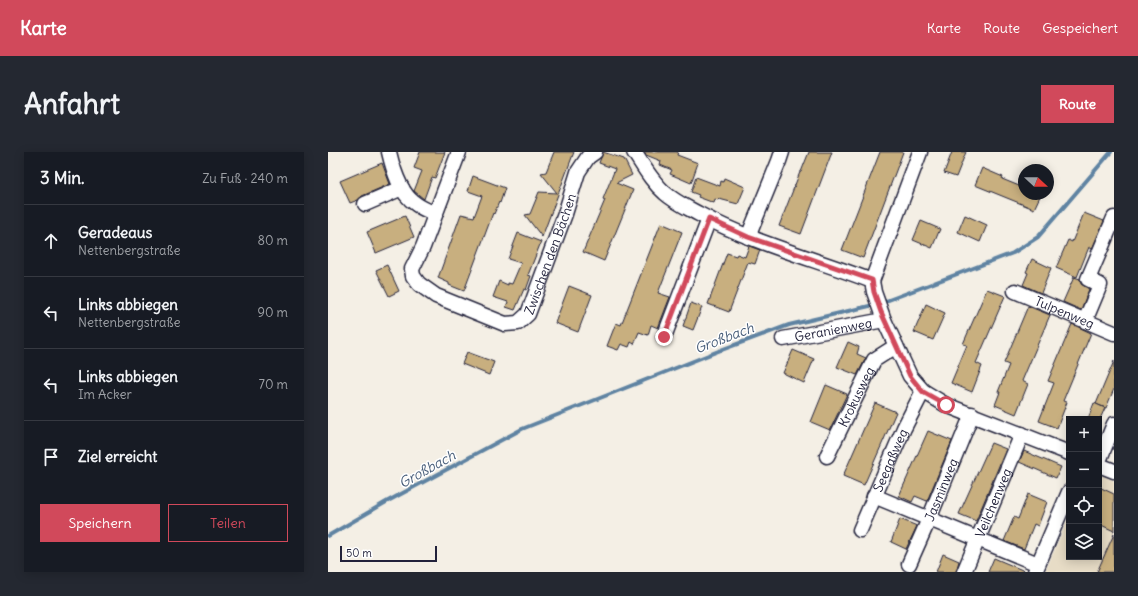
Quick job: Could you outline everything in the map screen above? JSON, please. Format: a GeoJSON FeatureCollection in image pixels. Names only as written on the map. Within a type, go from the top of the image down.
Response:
{"type":"FeatureCollection","features":[{"type":"Feature","properties":{"kind":"street"},"geometry":{"type":"LineString","coordinates":[[389,152],[404,192],[415,204],[435,214]]}},
{"type":"Feature","properties":{"kind":"street","name":"Zwischen den Bächen"},"geometry":{"type":"LineString","coordinates":[[459,152],[423,247],[412,269],[413,276],[427,291],[436,296],[505,324],[518,323],[528,314],[565,214],[578,172],[588,157],[595,152]]}},
{"type":"Feature","properties":{"kind":"street"},"geometry":{"type":"LineString","coordinates":[[634,152],[651,179],[666,194],[709,219],[748,237],[873,286]]}},
{"type":"Feature","properties":{"kind":"street"},"geometry":{"type":"LineString","coordinates":[[748,237],[782,152]]}},
{"type":"Feature","properties":{"kind":"street"},"geometry":{"type":"LineString","coordinates":[[920,152],[873,286],[882,316],[910,376],[923,392],[946,405],[1067,452]]}},
{"type":"Feature","properties":{"kind":"street"},"geometry":{"type":"LineString","coordinates":[[365,204],[402,188]]}},
{"type":"Feature","properties":{"kind":"street"},"geometry":{"type":"LineString","coordinates":[[1084,321],[1100,285],[1088,279],[1114,218]]}},
{"type":"Feature","properties":{"kind":"street"},"geometry":{"type":"LineString","coordinates":[[664,337],[709,219]]}},
{"type":"Feature","properties":{"kind":"street","name":"Tulpenweg"},"geometry":{"type":"LineString","coordinates":[[1016,291],[1114,333]]}},
{"type":"Feature","properties":{"kind":"street","name":"Geranienweg"},"geometry":{"type":"LineString","coordinates":[[783,340],[882,316]]}},
{"type":"Feature","properties":{"kind":"street","name":"Krokusweg"},"geometry":{"type":"LineString","coordinates":[[828,456],[874,360],[896,346]]}},
{"type":"Feature","properties":{"kind":"street","name":"Seegaßweg"},"geometry":{"type":"LineString","coordinates":[[860,530],[904,428],[923,392]]}},
{"type":"Feature","properties":{"kind":"street","name":"Jasminweg"},"geometry":{"type":"LineString","coordinates":[[909,564],[972,414]]}},
{"type":"Feature","properties":{"kind":"street"},"geometry":{"type":"LineString","coordinates":[[1102,453],[1114,424]]}},
{"type":"Feature","properties":{"kind":"street","name":"Veilchenweg"},"geometry":{"type":"LineString","coordinates":[[964,572],[979,540],[1022,434]]}},
{"type":"Feature","properties":{"kind":"street"},"geometry":{"type":"LineString","coordinates":[[1102,466],[1114,471]]}},
{"type":"Feature","properties":{"kind":"street"},"geometry":{"type":"LineString","coordinates":[[874,496],[979,540],[1036,568],[1066,499]]}},
{"type":"Feature","properties":{"kind":"shaded area"},"geometry":{"type":"Polygon","coordinates":[[[1102,475],[1114,481],[1114,572],[1045,572],[1066,524],[1066,560],[1102,560],[1102,475]]]}},
{"type":"Feature","properties":{"kind":"building"},"geometry":{"type":"Polygon","coordinates":[[[420,152],[445,152],[435,178],[432,177],[424,199],[414,191],[422,171],[414,168],[420,152]]]}},
{"type":"Feature","properties":{"kind":"building"},"geometry":{"type":"Polygon","coordinates":[[[554,152],[574,152],[542,237],[525,215],[530,214],[539,192],[557,193],[541,173],[546,172],[554,152]]]}},
{"type":"Feature","properties":{"kind":"building"},"geometry":{"type":"Polygon","coordinates":[[[603,152],[624,159],[632,175],[616,183],[633,190],[604,261],[583,252],[605,200],[603,199],[615,169],[599,163],[603,152]]]}},
{"type":"Feature","properties":{"kind":"building"},"geometry":{"type":"Polygon","coordinates":[[[644,152],[678,152],[677,155],[698,163],[691,183],[670,174],[672,170],[660,165],[661,161],[646,155],[644,152]]]}},
{"type":"Feature","properties":{"kind":"building"},"geometry":{"type":"Polygon","coordinates":[[[809,152],[832,152],[801,234],[779,226],[809,152]]]}},
{"type":"Feature","properties":{"kind":"building"},"geometry":{"type":"Polygon","coordinates":[[[880,152],[903,152],[863,258],[842,250],[880,152]]]}},
{"type":"Feature","properties":{"kind":"building"},"geometry":{"type":"Polygon","coordinates":[[[952,152],[966,152],[956,177],[944,173],[952,152]]]}},
{"type":"Feature","properties":{"kind":"building"},"geometry":{"type":"Polygon","coordinates":[[[382,163],[390,184],[350,203],[340,181],[382,163]]]}},
{"type":"Feature","properties":{"kind":"building"},"geometry":{"type":"Polygon","coordinates":[[[982,168],[1018,186],[1018,200],[1038,200],[1034,209],[975,185],[982,168]]]}},
{"type":"Feature","properties":{"kind":"building"},"geometry":{"type":"Polygon","coordinates":[[[473,176],[505,188],[500,203],[499,202],[494,214],[493,213],[464,291],[449,285],[449,283],[438,278],[461,214],[474,217],[482,196],[468,191],[473,176]]]}},
{"type":"Feature","properties":{"kind":"building"},"geometry":{"type":"Polygon","coordinates":[[[696,177],[720,186],[721,181],[723,182],[724,178],[745,187],[738,204],[719,199],[715,199],[714,203],[698,197],[699,195],[691,192],[696,177]]]}},
{"type":"Feature","properties":{"kind":"building"},"geometry":{"type":"Polygon","coordinates":[[[1084,213],[1104,221],[1092,249],[1089,247],[1077,277],[1056,268],[1068,240],[1072,242],[1084,213]]]}},
{"type":"Feature","properties":{"kind":"building"},"geometry":{"type":"Polygon","coordinates":[[[965,215],[987,225],[980,242],[958,232],[965,215]]]}},
{"type":"Feature","properties":{"kind":"building"},"geometry":{"type":"Polygon","coordinates":[[[405,216],[414,237],[376,253],[367,232],[405,216]]]}},
{"type":"Feature","properties":{"kind":"building"},"geometry":{"type":"Polygon","coordinates":[[[921,221],[940,229],[932,248],[913,240],[921,221]]]}},
{"type":"Feature","properties":{"kind":"building"},"geometry":{"type":"Polygon","coordinates":[[[661,223],[682,232],[658,293],[670,297],[658,328],[651,325],[648,335],[639,332],[634,344],[631,342],[629,347],[621,344],[618,350],[607,346],[616,323],[621,325],[661,223]]]}},
{"type":"Feature","properties":{"kind":"building"},"geometry":{"type":"Polygon","coordinates":[[[518,233],[541,242],[528,275],[531,276],[526,290],[524,289],[515,310],[506,307],[508,302],[493,297],[499,281],[508,285],[508,283],[512,284],[521,263],[508,259],[518,233]]]}},
{"type":"Feature","properties":{"kind":"building"},"geometry":{"type":"Polygon","coordinates":[[[749,246],[760,250],[755,264],[748,262],[729,312],[708,304],[727,253],[745,257],[749,246]]]}},
{"type":"Feature","properties":{"kind":"building"},"geometry":{"type":"Polygon","coordinates":[[[1032,259],[1051,268],[1041,293],[1023,285],[1028,273],[1026,272],[1032,259]]]}},
{"type":"Feature","properties":{"kind":"building"},"geometry":{"type":"Polygon","coordinates":[[[387,265],[399,291],[389,296],[376,270],[387,265]]]}},
{"type":"Feature","properties":{"kind":"building"},"geometry":{"type":"Polygon","coordinates":[[[1074,277],[1080,279],[1081,284],[1089,289],[1081,310],[1063,302],[1074,277]]]}},
{"type":"Feature","properties":{"kind":"building"},"geometry":{"type":"Polygon","coordinates":[[[569,286],[592,295],[578,332],[555,323],[569,286]]]}},
{"type":"Feature","properties":{"kind":"building"},"geometry":{"type":"Polygon","coordinates":[[[987,289],[1005,296],[976,363],[982,366],[972,392],[951,383],[967,345],[963,344],[987,289]]]}},
{"type":"Feature","properties":{"kind":"building"},"geometry":{"type":"Polygon","coordinates":[[[691,303],[702,307],[693,330],[683,326],[691,303]]]}},
{"type":"Feature","properties":{"kind":"building"},"geometry":{"type":"Polygon","coordinates":[[[926,304],[945,313],[933,340],[914,332],[926,304]]]}},
{"type":"Feature","properties":{"kind":"building"},"geometry":{"type":"Polygon","coordinates":[[[1028,306],[1050,315],[1022,381],[1028,384],[1016,414],[995,405],[1000,392],[998,392],[1009,365],[1004,363],[1028,306]]]}},
{"type":"Feature","properties":{"kind":"building"},"geometry":{"type":"Polygon","coordinates":[[[1072,324],[1091,333],[1063,401],[1067,402],[1057,428],[1039,421],[1054,383],[1048,381],[1072,324]]]}},
{"type":"Feature","properties":{"kind":"building"},"geometry":{"type":"Polygon","coordinates":[[[848,342],[859,347],[857,354],[866,358],[857,375],[837,367],[848,342]]]}},
{"type":"Feature","properties":{"kind":"building"},"geometry":{"type":"Polygon","coordinates":[[[793,350],[814,359],[804,383],[783,373],[793,350]]]}},
{"type":"Feature","properties":{"kind":"building"},"geometry":{"type":"Polygon","coordinates":[[[467,352],[494,362],[489,375],[462,364],[467,352]]]}},
{"type":"Feature","properties":{"kind":"building"},"geometry":{"type":"Polygon","coordinates":[[[1114,361],[1114,389],[1106,408],[1096,404],[1114,361]]]}},
{"type":"Feature","properties":{"kind":"building"},"geometry":{"type":"Polygon","coordinates":[[[826,385],[847,394],[830,430],[811,422],[826,385]]]}},
{"type":"Feature","properties":{"kind":"building"},"geometry":{"type":"Polygon","coordinates":[[[875,403],[896,412],[864,485],[843,476],[875,403]]]}},
{"type":"Feature","properties":{"kind":"building"},"geometry":{"type":"Polygon","coordinates":[[[1094,403],[1105,408],[1101,416],[1089,416],[1094,403]]]}},
{"type":"Feature","properties":{"kind":"building"},"geometry":{"type":"Polygon","coordinates":[[[928,431],[952,441],[927,501],[915,496],[912,502],[899,496],[928,431]]]}},
{"type":"Feature","properties":{"kind":"building"},"geometry":{"type":"Polygon","coordinates":[[[991,443],[1006,449],[976,521],[959,514],[991,443]]]}},
{"type":"Feature","properties":{"kind":"building"},"geometry":{"type":"Polygon","coordinates":[[[1024,451],[1061,467],[1056,478],[1019,462],[1024,451]]]}},
{"type":"Feature","properties":{"kind":"building"},"geometry":{"type":"Polygon","coordinates":[[[1102,488],[1114,494],[1114,531],[1102,525],[1102,488]]]}},
{"type":"Feature","properties":{"kind":"building"},"geometry":{"type":"Polygon","coordinates":[[[1028,494],[1047,502],[1038,526],[1034,524],[1024,549],[1004,541],[1014,517],[1018,519],[1028,494]]]}},
{"type":"Feature","properties":{"kind":"building"},"geometry":{"type":"Polygon","coordinates":[[[900,519],[917,526],[906,549],[891,542],[900,519]]]}},
{"type":"Feature","properties":{"kind":"building"},"geometry":{"type":"Polygon","coordinates":[[[1114,534],[1114,572],[1097,572],[1114,534]]]}},
{"type":"Feature","properties":{"kind":"building"},"geometry":{"type":"Polygon","coordinates":[[[943,554],[959,561],[956,572],[936,572],[943,554]]]}},
{"type":"Feature","properties":{"kind":"building"},"geometry":{"type":"Polygon","coordinates":[[[994,558],[1027,572],[988,572],[994,558]]]}},
{"type":"Feature","properties":{"kind":"waterway","name":"Großbach"},"geometry":{"type":"LineString","coordinates":[[328,536],[388,501],[522,429],[721,350],[789,325],[878,304],[1013,253],[1038,237],[1111,152]]}},
{"type":"Feature","properties":{"kind":"route"},"geometry":{"type":"LineString","coordinates":[[664,337],[709,219],[748,237],[872,280],[874,292],[881,312],[910,376],[923,392],[946,405]]}}]}
